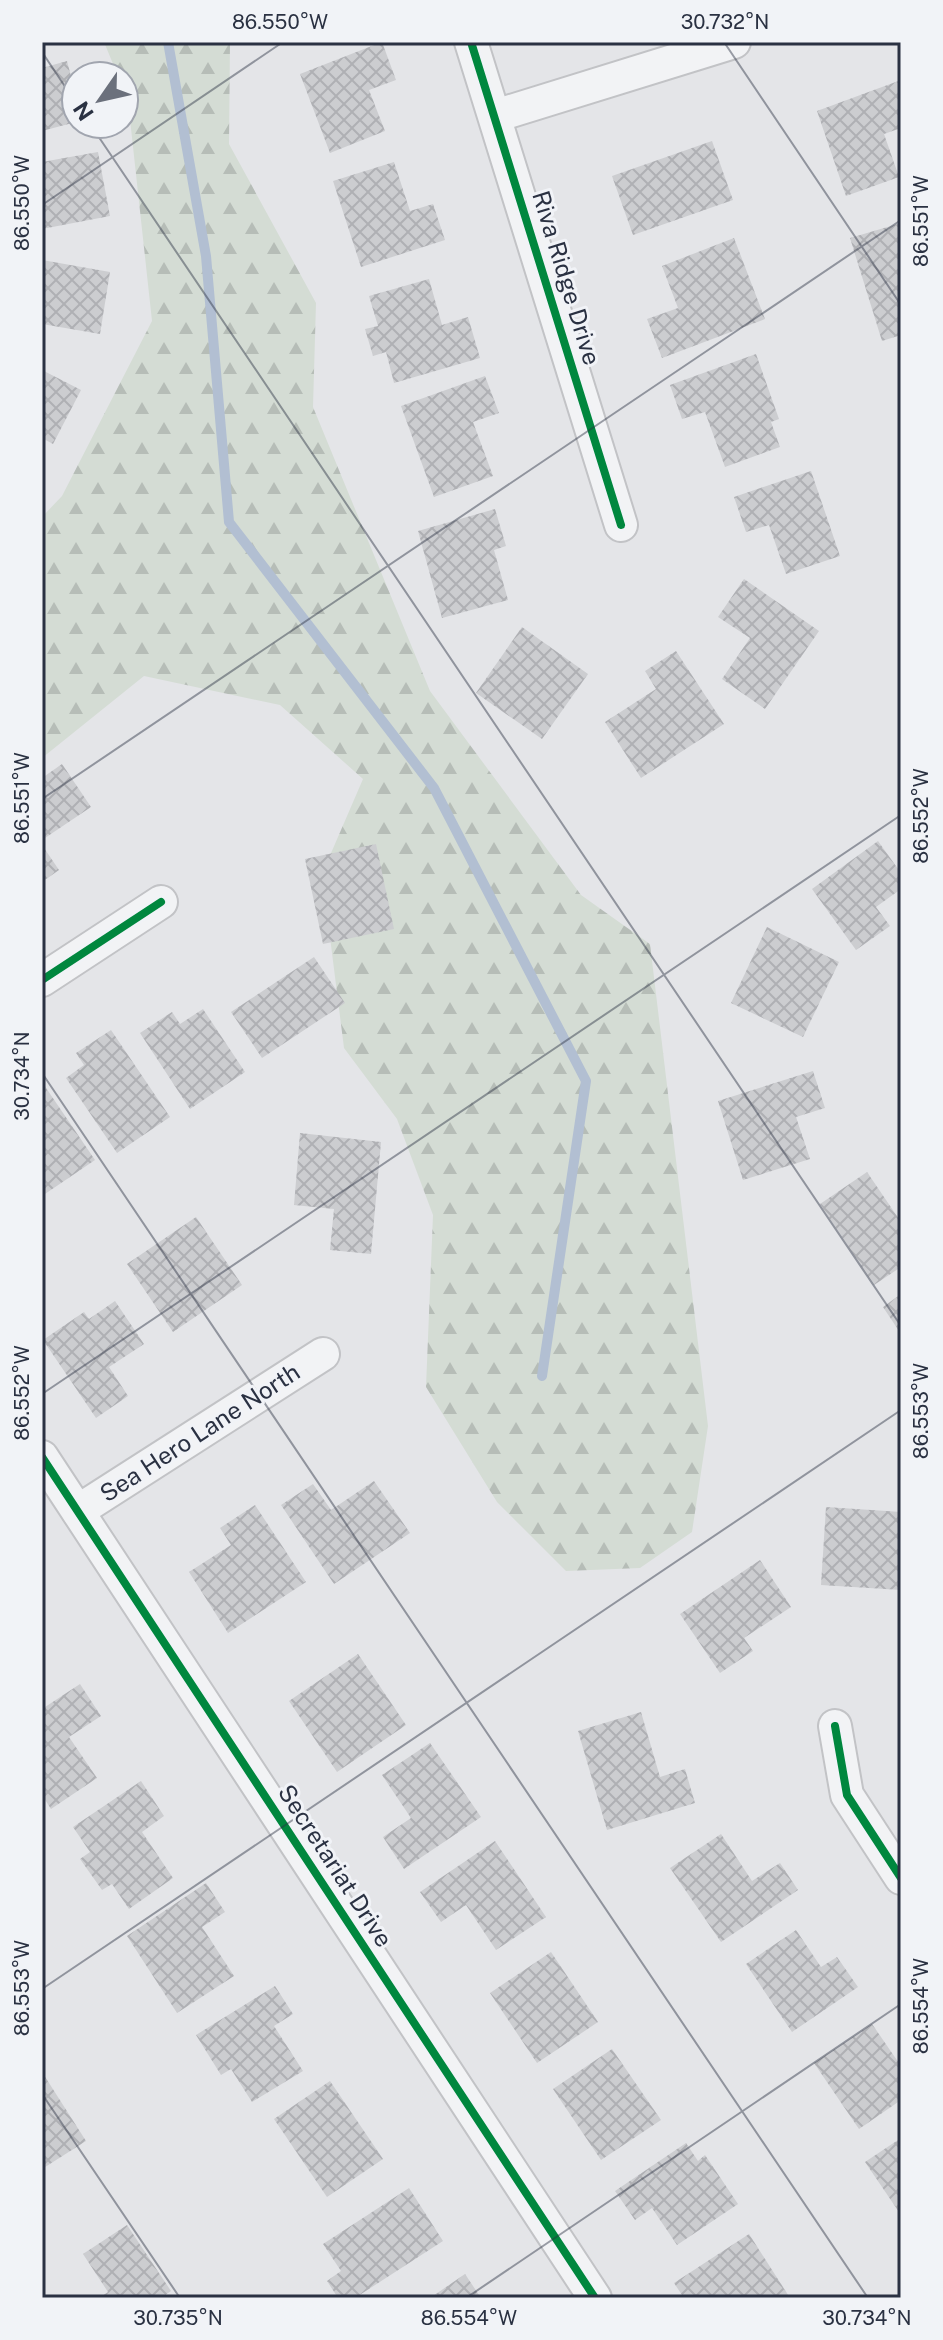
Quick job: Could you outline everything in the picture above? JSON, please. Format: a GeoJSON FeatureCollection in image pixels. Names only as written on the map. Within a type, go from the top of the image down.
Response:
{"type":"FeatureCollection","features":[{"type":"Feature","properties":{"kind":"street","name":"Riva Ridge Drive"},"geometry":{"type":"LineString","coordinates":[[471,42],[621,525]]}},
{"type":"Feature","properties":{"kind":"street"},"geometry":{"type":"LineString","coordinates":[[495,116],[734,42]]}},
{"type":"Feature","properties":{"kind":"street"},"geometry":{"type":"LineString","coordinates":[[42,980],[161,902]]}},
{"type":"Feature","properties":{"kind":"street","name":"Sea Hero Lane North"},"geometry":{"type":"LineString","coordinates":[[78,1511],[323,1354]]}},
{"type":"Feature","properties":{"kind":"street","name":"Secretariat Drive"},"geometry":{"type":"LineString","coordinates":[[42,1457],[595,2298]]}},
{"type":"Feature","properties":{"kind":"street"},"geometry":{"type":"LineString","coordinates":[[835,1726],[847,1795],[901,1878]]}},
{"type":"Feature","properties":{"kind":"green space"},"geometry":{"type":"Polygon","coordinates":[[[104,42],[230,42],[229,144],[316,303],[313,407],[430,691],[581,895],[650,944],[708,1426],[692,1532],[640,1568],[566,1571],[497,1502],[426,1387],[433,1215],[397,1119],[344,1048],[322,874],[363,779],[280,705],[144,676],[42,758],[42,517],[62,496],[152,321],[132,140],[140,140],[140,60],[111,60],[104,42]]]}},
{"type":"Feature","properties":{"kind":"building"},"geometry":{"type":"Polygon","coordinates":[[[382,42],[396,80],[369,90],[385,131],[330,153],[300,74],[382,42]]]}},
{"type":"Feature","properties":{"kind":"building"},"geometry":{"type":"Polygon","coordinates":[[[60,63],[60,126],[42,131],[42,68],[60,63]]]}},
{"type":"Feature","properties":{"kind":"building"},"geometry":{"type":"Polygon","coordinates":[[[901,80],[901,128],[884,134],[899,177],[846,196],[817,111],[901,80]]]}},
{"type":"Feature","properties":{"kind":"building"},"geometry":{"type":"Polygon","coordinates":[[[712,141],[733,200],[633,235],[612,176],[712,141]]]}},
{"type":"Feature","properties":{"kind":"building"},"geometry":{"type":"Polygon","coordinates":[[[98,152],[110,216],[42,229],[42,162],[98,152]]]}},
{"type":"Feature","properties":{"kind":"building"},"geometry":{"type":"Polygon","coordinates":[[[394,162],[410,211],[433,204],[445,240],[361,267],[333,181],[394,162]]]}},
{"type":"Feature","properties":{"kind":"building"},"geometry":{"type":"Polygon","coordinates":[[[901,223],[901,335],[882,341],[850,238],[901,223]]]}},
{"type":"Feature","properties":{"kind":"building"},"geometry":{"type":"Polygon","coordinates":[[[734,238],[765,319],[662,358],[647,319],[678,308],[662,266],[734,238]]]}},
{"type":"Feature","properties":{"kind":"building"},"geometry":{"type":"Polygon","coordinates":[[[42,260],[110,272],[100,334],[42,324],[42,260]]]}},
{"type":"Feature","properties":{"kind":"building"},"geometry":{"type":"Polygon","coordinates":[[[429,279],[442,325],[468,317],[480,358],[394,383],[386,352],[373,356],[365,329],[378,326],[369,296],[429,279]]]}},
{"type":"Feature","properties":{"kind":"building"},"geometry":{"type":"Polygon","coordinates":[[[756,354],[779,419],[771,422],[780,447],[725,467],[705,412],[682,419],[670,385],[756,354]]]}},
{"type":"Feature","properties":{"kind":"building"},"geometry":{"type":"Polygon","coordinates":[[[42,370],[81,390],[53,444],[42,438],[42,370]]]}},
{"type":"Feature","properties":{"kind":"building"},"geometry":{"type":"Polygon","coordinates":[[[485,376],[499,413],[473,422],[493,476],[434,497],[401,406],[485,376]]]}},
{"type":"Feature","properties":{"kind":"building"},"geometry":{"type":"Polygon","coordinates":[[[811,471],[840,556],[786,574],[769,525],[746,532],[734,497],[811,471]]]}},
{"type":"Feature","properties":{"kind":"building"},"geometry":{"type":"Polygon","coordinates":[[[495,509],[506,546],[494,550],[508,600],[442,618],[418,531],[495,509]]]}},
{"type":"Feature","properties":{"kind":"building"},"geometry":{"type":"Polygon","coordinates":[[[744,579],[819,631],[765,709],[722,679],[750,638],[718,617],[744,579]]]}},
{"type":"Feature","properties":{"kind":"building"},"geometry":{"type":"Polygon","coordinates":[[[522,627],[588,674],[542,739],[476,693],[522,627]]]}},
{"type":"Feature","properties":{"kind":"building"},"geometry":{"type":"Polygon","coordinates":[[[676,651],[724,724],[641,778],[605,722],[656,689],[645,671],[676,651]]]}},
{"type":"Feature","properties":{"kind":"building"},"geometry":{"type":"Polygon","coordinates":[[[62,764],[91,807],[42,840],[42,778],[62,764]]]}},
{"type":"Feature","properties":{"kind":"building"},"geometry":{"type":"Polygon","coordinates":[[[878,841],[901,873],[901,889],[876,907],[890,926],[856,950],[812,889],[878,841]]]}},
{"type":"Feature","properties":{"kind":"building"},"geometry":{"type":"Polygon","coordinates":[[[376,844],[394,929],[323,944],[305,859],[376,844]]]}},
{"type":"Feature","properties":{"kind":"building"},"geometry":{"type":"Polygon","coordinates":[[[42,845],[59,870],[42,882],[42,845]]]}},
{"type":"Feature","properties":{"kind":"building"},"geometry":{"type":"Polygon","coordinates":[[[767,927],[839,962],[803,1037],[731,1003],[767,927]]]}},
{"type":"Feature","properties":{"kind":"building"},"geometry":{"type":"Polygon","coordinates":[[[314,957],[345,1003],[262,1058],[231,1012],[314,957]]]}},
{"type":"Feature","properties":{"kind":"building"},"geometry":{"type":"Polygon","coordinates":[[[203,1009],[245,1072],[190,1109],[140,1033],[172,1012],[180,1024],[203,1009]]]}},
{"type":"Feature","properties":{"kind":"building"},"geometry":{"type":"Polygon","coordinates":[[[111,1030],[170,1117],[117,1153],[66,1078],[84,1065],[76,1053],[111,1030]]]}},
{"type":"Feature","properties":{"kind":"building"},"geometry":{"type":"Polygon","coordinates":[[[813,1071],[825,1108],[796,1117],[810,1159],[743,1180],[718,1101],[813,1071]]]}},
{"type":"Feature","properties":{"kind":"building"},"geometry":{"type":"Polygon","coordinates":[[[42,1082],[95,1160],[42,1196],[42,1082]]]}},
{"type":"Feature","properties":{"kind":"building"},"geometry":{"type":"Polygon","coordinates":[[[300,1133],[381,1142],[371,1254],[330,1250],[334,1209],[294,1205],[300,1133]]]}},
{"type":"Feature","properties":{"kind":"building"},"geometry":{"type":"Polygon","coordinates":[[[867,1172],[901,1222],[901,1267],[874,1285],[820,1204],[867,1172]]]}},
{"type":"Feature","properties":{"kind":"building"},"geometry":{"type":"Polygon","coordinates":[[[196,1217],[242,1285],[173,1332],[127,1264],[196,1217]]]}},
{"type":"Feature","properties":{"kind":"building"},"geometry":{"type":"Polygon","coordinates":[[[901,1294],[901,1334],[883,1307],[901,1294]]]}},
{"type":"Feature","properties":{"kind":"building"},"geometry":{"type":"Polygon","coordinates":[[[115,1301],[144,1344],[109,1367],[128,1396],[96,1418],[43,1340],[84,1312],[89,1319],[115,1301]]]}},
{"type":"Feature","properties":{"kind":"building"},"geometry":{"type":"Polygon","coordinates":[[[374,1481],[410,1533],[334,1584],[281,1505],[313,1484],[331,1510],[374,1481]]]}},
{"type":"Feature","properties":{"kind":"building"},"geometry":{"type":"Polygon","coordinates":[[[255,1505],[306,1582],[228,1633],[189,1572],[231,1545],[220,1528],[255,1505]]]}},
{"type":"Feature","properties":{"kind":"building"},"geometry":{"type":"Polygon","coordinates":[[[826,1507],[901,1512],[901,1590],[821,1585],[826,1507]]]}},
{"type":"Feature","properties":{"kind":"building"},"geometry":{"type":"Polygon","coordinates":[[[760,1560],[791,1607],[744,1638],[753,1651],[720,1673],[680,1614],[760,1560]]]}},
{"type":"Feature","properties":{"kind":"building"},"geometry":{"type":"Polygon","coordinates":[[[358,1654],[406,1725],[337,1772],[289,1701],[358,1654]]]}},
{"type":"Feature","properties":{"kind":"building"},"geometry":{"type":"Polygon","coordinates":[[[80,1684],[101,1716],[69,1737],[97,1778],[51,1809],[42,1795],[42,1709],[80,1684]]]}},
{"type":"Feature","properties":{"kind":"building"},"geometry":{"type":"Polygon","coordinates":[[[641,1712],[660,1777],[685,1769],[695,1803],[607,1830],[578,1731],[641,1712]]]}},
{"type":"Feature","properties":{"kind":"building"},"geometry":{"type":"Polygon","coordinates":[[[430,1743],[481,1817],[404,1869],[383,1837],[411,1818],[382,1775],[430,1743]]]}},
{"type":"Feature","properties":{"kind":"building"},"geometry":{"type":"Polygon","coordinates":[[[141,1781],[164,1816],[142,1832],[173,1878],[129,1909],[112,1884],[102,1890],[80,1859],[90,1852],[73,1827],[141,1781]]]}},
{"type":"Feature","properties":{"kind":"building"},"geometry":{"type":"Polygon","coordinates":[[[721,1834],[752,1881],[780,1863],[798,1890],[721,1942],[670,1868],[721,1834]]]}},
{"type":"Feature","properties":{"kind":"building"},"geometry":{"type":"Polygon","coordinates":[[[495,1841],[546,1917],[496,1950],[466,1905],[441,1922],[420,1892],[495,1841]]]}},
{"type":"Feature","properties":{"kind":"building"},"geometry":{"type":"Polygon","coordinates":[[[206,1883],[225,1912],[202,1927],[234,1976],[177,2013],[127,1936],[206,1883]]]}},
{"type":"Feature","properties":{"kind":"building"},"geometry":{"type":"Polygon","coordinates":[[[796,1930],[821,1967],[837,1957],[858,1987],[792,2032],[746,1964],[796,1930]]]}},
{"type":"Feature","properties":{"kind":"building"},"geometry":{"type":"Polygon","coordinates":[[[551,1952],[598,2022],[537,2063],[490,1993],[551,1952]]]}},
{"type":"Feature","properties":{"kind":"building"},"geometry":{"type":"Polygon","coordinates":[[[275,1986],[293,2014],[274,2026],[303,2071],[252,2102],[231,2069],[221,2075],[196,2035],[275,1986]]]}},
{"type":"Feature","properties":{"kind":"building"},"geometry":{"type":"Polygon","coordinates":[[[872,2024],[901,2066],[901,2100],[859,2129],[814,2063],[872,2024]]]}},
{"type":"Feature","properties":{"kind":"building"},"geometry":{"type":"Polygon","coordinates":[[[612,2049],[661,2120],[601,2160],[553,2089],[612,2049]]]}},
{"type":"Feature","properties":{"kind":"building"},"geometry":{"type":"Polygon","coordinates":[[[42,2072],[86,2141],[42,2169],[42,2072]]]}},
{"type":"Feature","properties":{"kind":"building"},"geometry":{"type":"Polygon","coordinates":[[[330,2081],[383,2159],[327,2197],[274,2119],[330,2081]]]}},
{"type":"Feature","properties":{"kind":"building"},"geometry":{"type":"Polygon","coordinates":[[[901,2138],[901,2215],[865,2162],[901,2138]]]}},
{"type":"Feature","properties":{"kind":"building"},"geometry":{"type":"Polygon","coordinates":[[[686,2143],[698,2161],[705,2155],[738,2204],[677,2245],[652,2208],[635,2220],[615,2191],[686,2143]]]}},
{"type":"Feature","properties":{"kind":"building"},"geometry":{"type":"Polygon","coordinates":[[[409,2188],[443,2241],[355,2298],[338,2298],[327,2281],[341,2271],[323,2244],[409,2188]]]}},
{"type":"Feature","properties":{"kind":"building"},"geometry":{"type":"Polygon","coordinates":[[[127,2225],[171,2291],[161,2298],[99,2298],[108,2292],[83,2254],[127,2225]]]}},
{"type":"Feature","properties":{"kind":"building"},"geometry":{"type":"Polygon","coordinates":[[[749,2234],[790,2298],[684,2298],[674,2283],[749,2234]]]}},
{"type":"Feature","properties":{"kind":"building"},"geometry":{"type":"Polygon","coordinates":[[[465,2274],[481,2298],[430,2298],[465,2274]]]}},
{"type":"Feature","properties":{"kind":"waterway"},"geometry":{"type":"LineString","coordinates":[[168,42],[206,256],[229,522],[434,788],[586,1081],[542,1376]]}},
{"type":"Feature","properties":{"kind":"cycle path"},"geometry":{"type":"LineString","coordinates":[[471,42],[621,525]]}},
{"type":"Feature","properties":{"kind":"cycle path"},"geometry":{"type":"LineString","coordinates":[[42,980],[161,902]]}},
{"type":"Feature","properties":{"kind":"cycle path"},"geometry":{"type":"LineString","coordinates":[[42,1457],[595,2298]]}},
{"type":"Feature","properties":{"kind":"cycle path"},"geometry":{"type":"LineString","coordinates":[[835,1726],[847,1795],[901,1878]]}}]}
